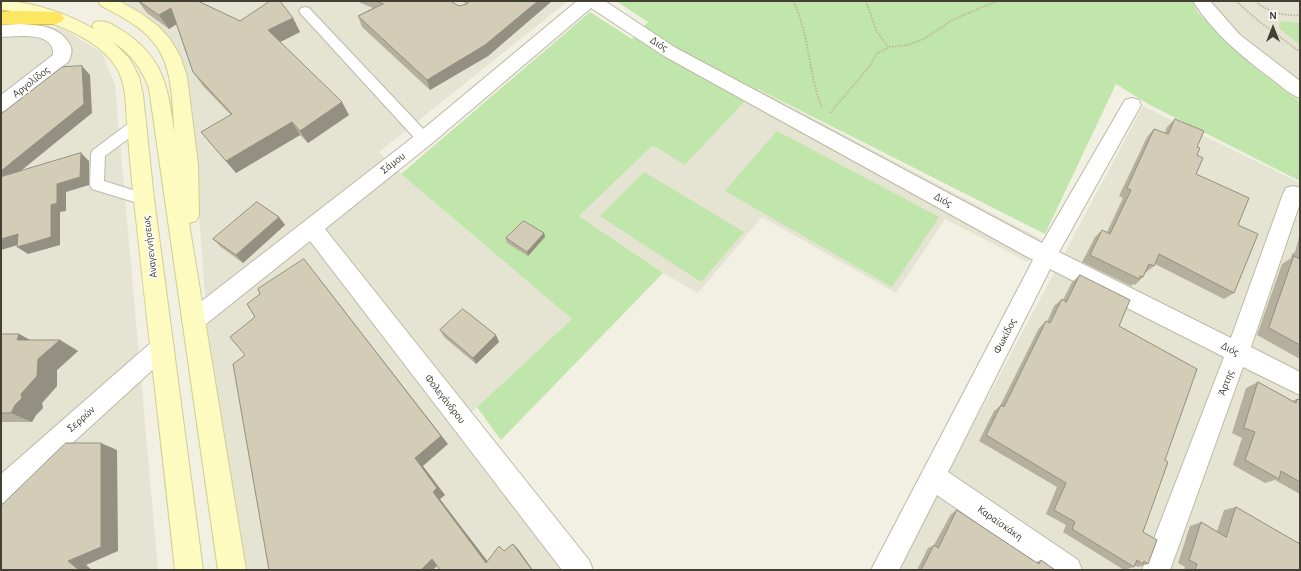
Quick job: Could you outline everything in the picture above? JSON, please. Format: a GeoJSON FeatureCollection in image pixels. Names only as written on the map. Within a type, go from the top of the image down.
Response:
{"type":"FeatureCollection","features":[{"type":"Feature","properties":{"kind":"highway"},"geometry":{"type":"LineString","coordinates":[[1,18],[19,17],[51,10]]}},
{"type":"Feature","properties":{"kind":"main road"},"geometry":{"type":"LineString","coordinates":[[106,1],[136,18],[156,34],[164,43],[172,58],[178,77],[188,165],[189,290]]}},
{"type":"Feature","properties":{"kind":"main road","name":"Αναγεννήσεως"},"geometry":{"type":"LineString","coordinates":[[1,3],[30,10],[51,10],[91,21],[131,46],[140,54],[153,74],[158,88],[232,570]]}},
{"type":"Feature","properties":{"kind":"main road","name":"Αναγεννήσεως"},"geometry":{"type":"LineString","coordinates":[[51,10],[100,40],[123,62],[133,89],[138,124],[144,199],[189,570]]}},
{"type":"Feature","properties":{"kind":"street","name":"Σάμου"},"geometry":{"type":"LineString","coordinates":[[193,321],[424,139],[588,1]]}},
{"type":"Feature","properties":{"kind":"street","name":"Διός"},"geometry":{"type":"LineString","coordinates":[[593,1],[670,52],[822,125],[1046,256],[1300,384]]}},
{"type":"Feature","properties":{"kind":"street"},"geometry":{"type":"LineString","coordinates":[[1201,1],[1211,16],[1225,31],[1300,91]]}},
{"type":"Feature","properties":{"kind":"street","name":"Αργολίδος"},"geometry":{"type":"LineString","coordinates":[[1,31],[15,30],[38,32],[54,36],[62,43],[64,50],[62,58],[1,105]]}},
{"type":"Feature","properties":{"kind":"street","name":"Φωκίδος"},"geometry":{"type":"LineString","coordinates":[[885,570],[1046,256],[1132,105]]}},
{"type":"Feature","properties":{"kind":"street","name":"Άρτης"},"geometry":{"type":"LineString","coordinates":[[1156,570],[1237,353],[1293,194]]}},
{"type":"Feature","properties":{"kind":"street","name":"Φολεγάνδρου"},"geometry":{"type":"LineString","coordinates":[[312,227],[579,570]]}},
{"type":"Feature","properties":{"kind":"street","name":"Σερρών"},"geometry":{"type":"LineString","coordinates":[[1,491],[162,347]]}},
{"type":"Feature","properties":{"kind":"street","name":"Καραϊσκάκη"},"geometry":{"type":"LineString","coordinates":[[933,477],[1068,570]]}},
{"type":"Feature","properties":{"kind":"lane"},"geometry":{"type":"LineString","coordinates":[[306,11],[424,139]]}},
{"type":"Feature","properties":{"kind":"lane"},"geometry":{"type":"LineString","coordinates":[[138,124],[98,154],[98,185],[144,199]]}},
{"type":"Feature","properties":{"kind":"path"},"geometry":{"type":"LineString","coordinates":[[793,1],[807,36],[822,125]]}},
{"type":"Feature","properties":{"kind":"path"},"geometry":{"type":"LineString","coordinates":[[866,1],[876,30],[888,47]]}},
{"type":"Feature","properties":{"kind":"path"},"geometry":{"type":"LineString","coordinates":[[822,125],[841,98],[870,66],[876,54],[888,47],[907,45],[924,39],[954,19],[997,1]]}},
{"type":"Feature","properties":{"kind":"path"},"geometry":{"type":"LineString","coordinates":[[1236,1],[1256,19],[1300,52]]}},
{"type":"Feature","properties":{"kind":"path"},"geometry":{"type":"LineString","coordinates":[[1255,1],[1270,10],[1282,14],[1300,15]]}},
{"type":"Feature","properties":{"kind":"shaded area"},"geometry":{"type":"Polygon","coordinates":[[[115,1],[568,1],[379,152],[401,174],[572,319],[453,429],[562,570],[241,570],[208,335],[198,202],[178,62],[115,1]]]}},
{"type":"Feature","properties":{"kind":"shaded area"},"geometry":{"type":"Polygon","coordinates":[[[1193,1],[1300,1],[1300,102],[1253,66],[1197,12],[1193,1]]]}},
{"type":"Feature","properties":{"kind":"shaded area"},"geometry":{"type":"Polygon","coordinates":[[[35,22],[67,31],[102,53],[115,85],[158,570],[1,570],[1,24],[35,22]]]}},
{"type":"Feature","properties":{"kind":"shaded area"},"geometry":{"type":"Polygon","coordinates":[[[758,89],[1041,239],[1028,262],[945,219],[896,293],[762,217],[698,293],[663,273],[579,216],[653,145],[739,107],[758,89]]]}},
{"type":"Feature","properties":{"kind":"shaded area"},"geometry":{"type":"Polygon","coordinates":[[[1143,106],[1300,183],[1300,570],[899,570],[949,470],[1143,106]]]}},
{"type":"Feature","properties":{"kind":"green space"},"geometry":{"type":"Polygon","coordinates":[[[616,1],[1193,1],[1197,12],[1253,66],[1300,102],[1300,181],[1150,105],[1116,84],[1045,234],[758,89],[739,107],[685,165],[653,145],[579,216],[663,273],[501,440],[477,407],[572,319],[401,174],[590,12],[632,39],[648,22],[616,1]]]}},
{"type":"Feature","properties":{"kind":"green space"},"geometry":{"type":"Polygon","coordinates":[[[1282,21],[1300,23],[1300,45],[1280,29],[1279,24],[1282,21]]]}},
{"type":"Feature","properties":{"kind":"green space"},"geometry":{"type":"Polygon","coordinates":[[[777,131],[939,217],[892,287],[725,191],[777,131]]]}},
{"type":"Feature","properties":{"kind":"green space"},"geometry":{"type":"Polygon","coordinates":[[[644,172],[744,232],[701,282],[600,216],[644,172]]]}},
{"type":"Feature","properties":{"kind":"building"},"geometry":{"type":"Polygon","coordinates":[[[139,1],[198,1],[240,21],[270,1],[280,1],[293,18],[268,30],[342,102],[300,131],[292,122],[226,161],[201,132],[232,114],[193,72],[171,8],[159,15],[139,1]]]}},
{"type":"Feature","properties":{"kind":"building"},"geometry":{"type":"Polygon","coordinates":[[[376,1],[450,1],[459,6],[467,4],[469,1],[538,1],[485,45],[427,80],[358,16],[383,4],[376,1]]]}},
{"type":"Feature","properties":{"kind":"building"},"geometry":{"type":"Polygon","coordinates":[[[82,66],[84,104],[1,171],[1,114],[62,67],[82,66]]]}},
{"type":"Feature","properties":{"kind":"building"},"geometry":{"type":"Polygon","coordinates":[[[1175,119],[1204,131],[1197,147],[1200,148],[1197,155],[1203,158],[1196,174],[1249,198],[1238,225],[1258,234],[1234,293],[1159,254],[1154,266],[1149,264],[1143,277],[1140,276],[1139,279],[1090,255],[1102,230],[1110,234],[1131,190],[1127,188],[1154,129],[1168,134],[1175,119]]]}},
{"type":"Feature","properties":{"kind":"building"},"geometry":{"type":"Polygon","coordinates":[[[81,153],[80,177],[57,184],[57,203],[51,205],[51,237],[17,247],[18,234],[1,239],[1,177],[81,153]]]}},
{"type":"Feature","properties":{"kind":"building"},"geometry":{"type":"Polygon","coordinates":[[[257,202],[279,217],[236,255],[213,239],[257,202]]]}},
{"type":"Feature","properties":{"kind":"building"},"geometry":{"type":"Polygon","coordinates":[[[524,221],[544,233],[527,252],[506,238],[524,221]]]}},
{"type":"Feature","properties":{"kind":"building"},"geometry":{"type":"Polygon","coordinates":[[[1294,256],[1300,259],[1300,345],[1269,328],[1294,256]]]}},
{"type":"Feature","properties":{"kind":"building"},"geometry":{"type":"Polygon","coordinates":[[[304,259],[441,436],[415,458],[437,488],[433,492],[486,563],[499,546],[504,551],[513,544],[532,570],[440,570],[432,559],[421,570],[269,570],[233,364],[245,355],[230,337],[255,317],[247,304],[260,294],[258,289],[304,259]]]}},
{"type":"Feature","properties":{"kind":"building"},"geometry":{"type":"Polygon","coordinates":[[[1080,275],[1130,300],[1119,326],[1197,369],[1165,460],[1168,462],[1143,532],[1157,540],[1148,564],[1144,561],[1143,564],[1137,560],[1134,567],[1072,529],[1075,522],[1054,510],[1066,483],[986,435],[1001,405],[1004,407],[1046,321],[1050,323],[1062,299],[1066,302],[1080,275]]]}},
{"type":"Feature","properties":{"kind":"building"},"geometry":{"type":"Polygon","coordinates":[[[463,309],[496,335],[473,358],[440,330],[463,309]]]}},
{"type":"Feature","properties":{"kind":"building"},"geometry":{"type":"Polygon","coordinates":[[[1,334],[19,334],[17,340],[60,340],[38,359],[37,376],[21,394],[22,398],[15,405],[11,413],[1,413],[1,334]]]}},
{"type":"Feature","properties":{"kind":"building"},"geometry":{"type":"Polygon","coordinates":[[[1258,382],[1296,403],[1297,399],[1300,400],[1300,482],[1281,471],[1279,479],[1245,460],[1255,432],[1244,428],[1258,382]]]}},
{"type":"Feature","properties":{"kind":"building"},"geometry":{"type":"Polygon","coordinates":[[[66,443],[101,443],[101,547],[68,561],[79,570],[1,570],[1,506],[66,443]]]}},
{"type":"Feature","properties":{"kind":"building"},"geometry":{"type":"Polygon","coordinates":[[[1236,507],[1300,544],[1299,570],[1195,570],[1197,564],[1189,560],[1201,522],[1226,537],[1236,507]]]}},
{"type":"Feature","properties":{"kind":"building"},"geometry":{"type":"Polygon","coordinates":[[[957,510],[1034,561],[1039,564],[1041,560],[1055,570],[921,570],[934,545],[938,548],[957,510]]]}}]}
